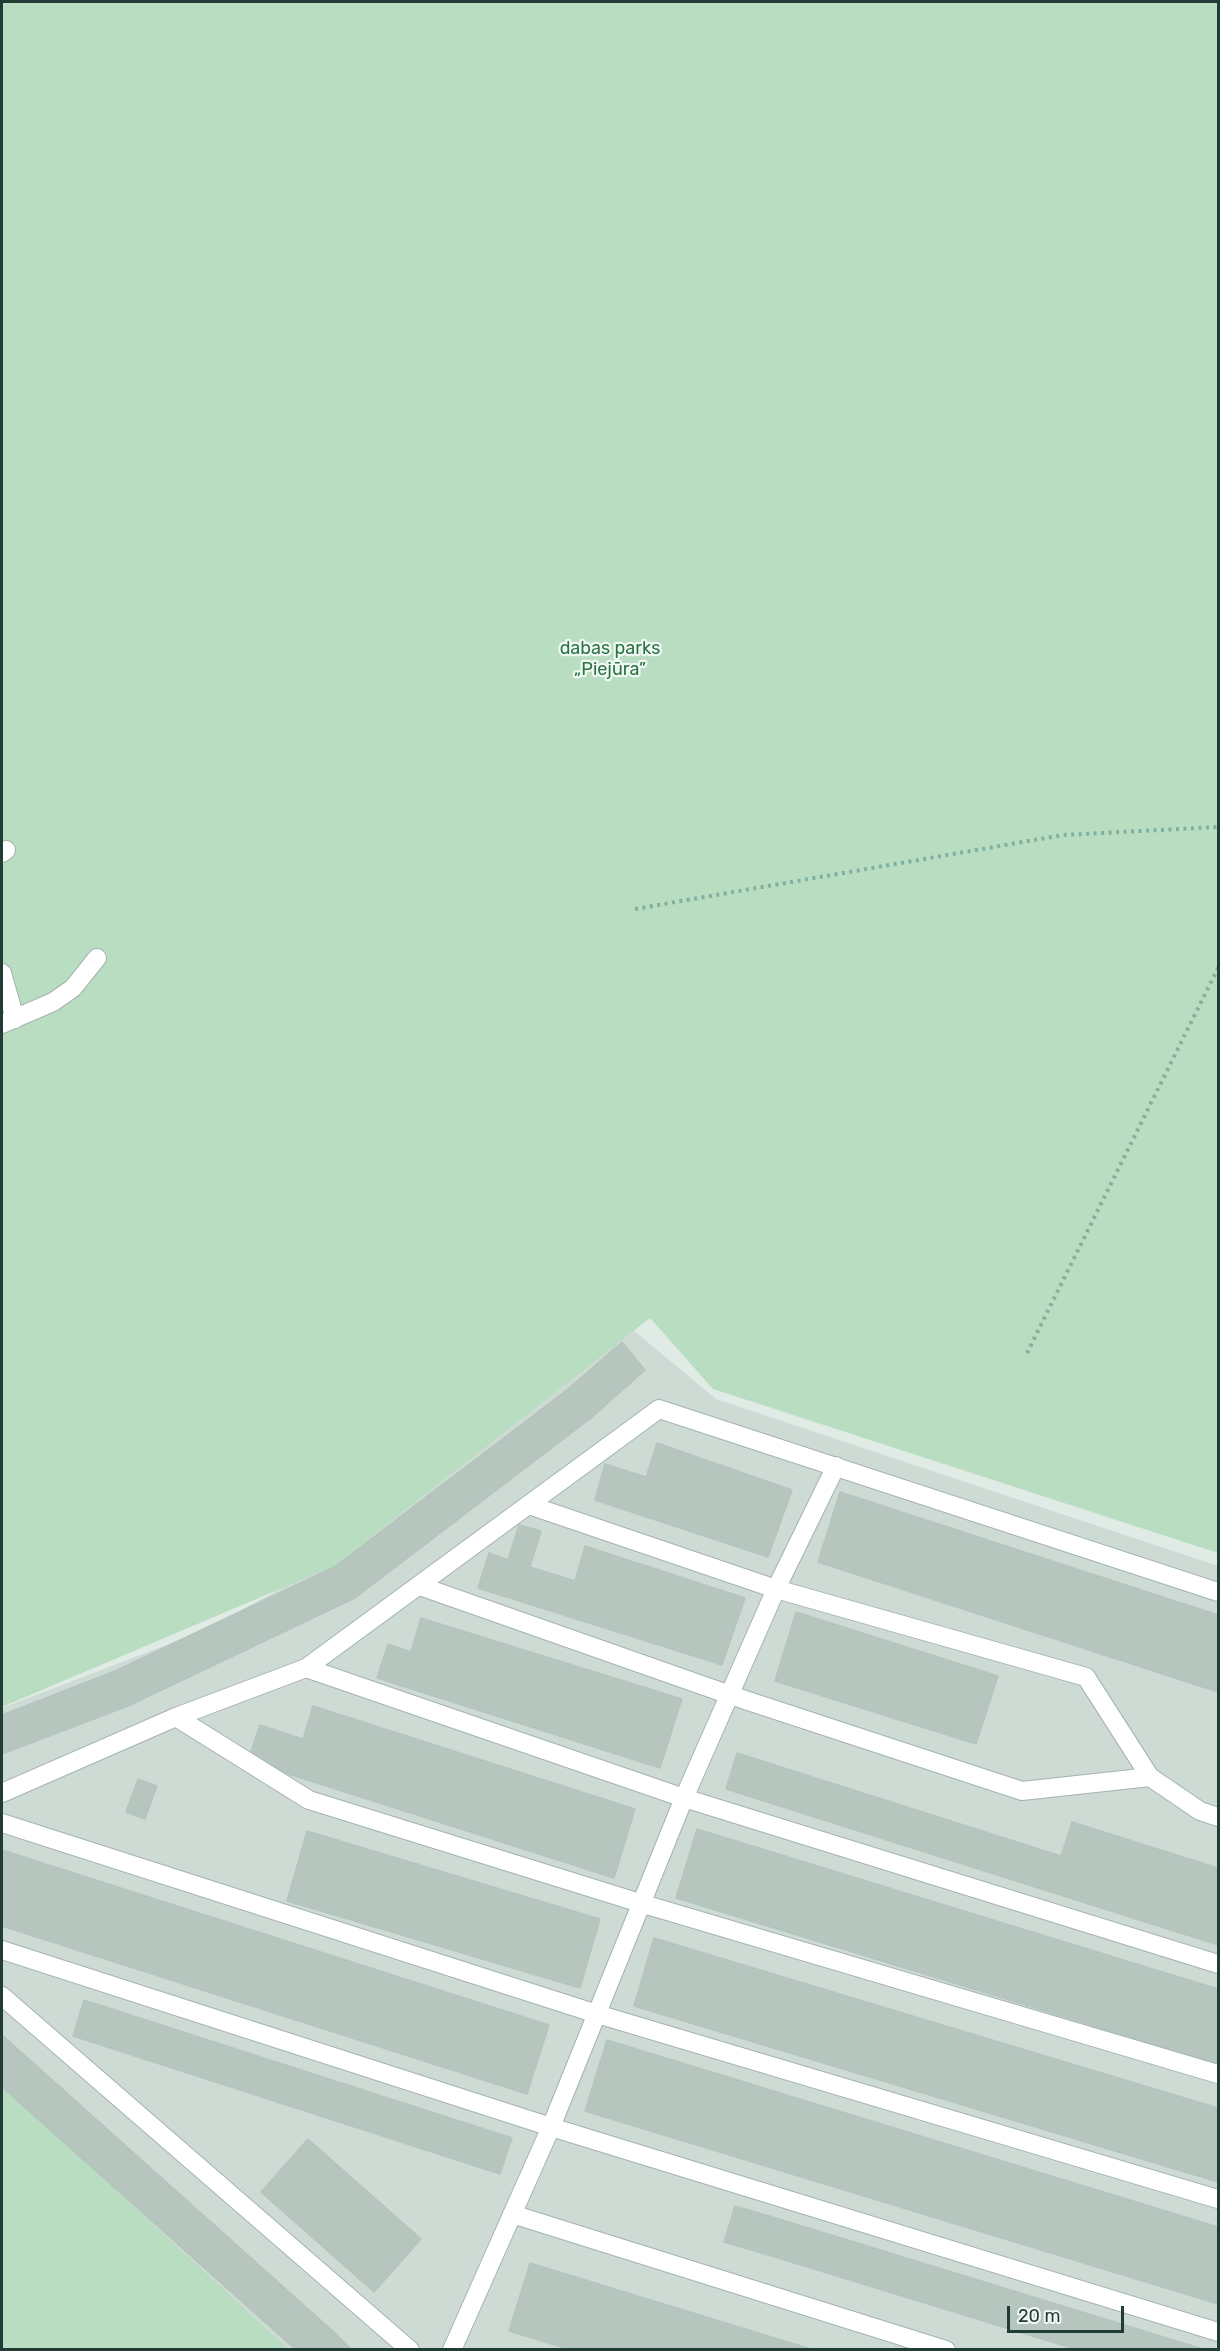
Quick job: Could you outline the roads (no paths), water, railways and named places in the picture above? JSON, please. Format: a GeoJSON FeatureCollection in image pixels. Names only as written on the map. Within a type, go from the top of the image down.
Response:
{"type":"FeatureCollection","features":[{"type":"Feature","properties":{"kind":"lane"},"geometry":{"type":"LineString","coordinates":[[2,973],[8,1022],[53,1002],[66,993],[98,958]]}},
{"type":"Feature","properties":{"kind":"lane"},"geometry":{"type":"LineString","coordinates":[[2,1793],[176,1717],[306,1668],[659,1409],[1218,1592]]}},
{"type":"Feature","properties":{"kind":"lane"},"geometry":{"type":"LineString","coordinates":[[459,2348],[684,1798],[776,1589],[836,1466]]}},
{"type":"Feature","properties":{"kind":"lane"},"geometry":{"type":"LineString","coordinates":[[529,1505],[776,1589],[1086,1677],[1150,1777],[1200,1811],[1218,1817]]}},
{"type":"Feature","properties":{"kind":"lane"},"geometry":{"type":"LineString","coordinates":[[420,1586],[730,1695],[1022,1791],[1150,1777]]}},
{"type":"Feature","properties":{"kind":"lane"},"geometry":{"type":"LineString","coordinates":[[306,1668],[684,1798],[1218,1964]]}},
{"type":"Feature","properties":{"kind":"lane"},"geometry":{"type":"LineString","coordinates":[[176,1717],[309,1800],[640,1903],[1218,2074]]}},
{"type":"Feature","properties":{"kind":"lane"},"geometry":{"type":"LineString","coordinates":[[2,1822],[597,2014],[1218,2199]]}},
{"type":"Feature","properties":{"kind":"lane"},"geometry":{"type":"LineString","coordinates":[[2,1950],[551,2127],[1218,2332]]}},
{"type":"Feature","properties":{"kind":"lane"},"geometry":{"type":"LineString","coordinates":[[2,1996],[410,2349]]}},
{"type":"Feature","properties":{"kind":"lane"},"geometry":{"type":"LineString","coordinates":[[512,2214],[946,2349]]}},
{"type":"Feature","properties":{"kind":"park label","name":"dabas parks „Piejūra”"},"geometry":{"type":"Point","coordinates":[610,659]}}]}
